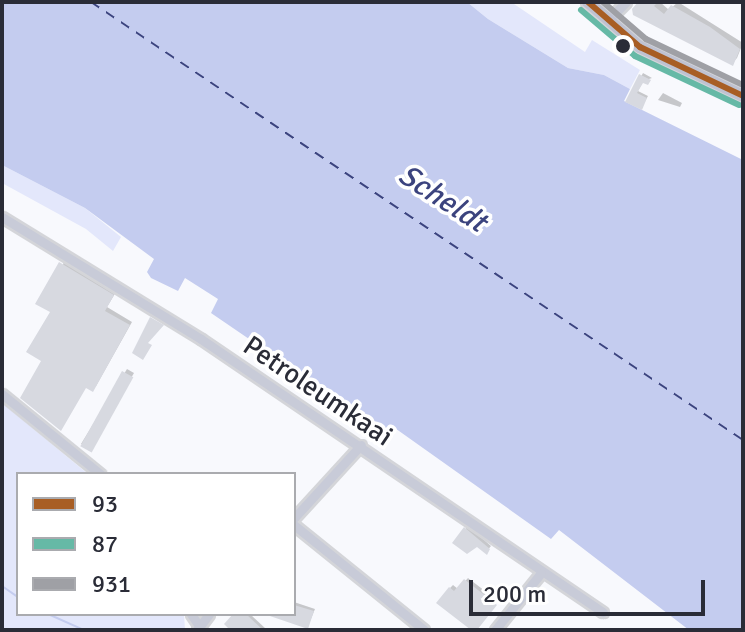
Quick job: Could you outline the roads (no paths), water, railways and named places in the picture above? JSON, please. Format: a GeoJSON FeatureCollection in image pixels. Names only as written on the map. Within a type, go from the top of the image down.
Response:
{"type":"FeatureCollection","features":[{"type":"Feature","properties":{"kind":"street"},"geometry":{"type":"LineString","coordinates":[[588,2],[640,47],[743,96]]}},
{"type":"Feature","properties":{"kind":"street"},"geometry":{"type":"LineString","coordinates":[[609,19],[626,2]]}},
{"type":"Feature","properties":{"kind":"street","name":"Petroleumkaai"},"geometry":{"type":"LineString","coordinates":[[2,217],[201,339],[361,445],[541,573],[603,612]]}},
{"type":"Feature","properties":{"kind":"street"},"geometry":{"type":"LineString","coordinates":[[2,394],[98,472]]}},
{"type":"Feature","properties":{"kind":"street"},"geometry":{"type":"LineString","coordinates":[[296,516],[361,445]]}},
{"type":"Feature","properties":{"kind":"street"},"geometry":{"type":"LineString","coordinates":[[296,527],[424,630]]}},
{"type":"Feature","properties":{"kind":"street"},"geometry":{"type":"LineString","coordinates":[[495,630],[541,573]]}},
{"type":"Feature","properties":{"kind":"water","name":"Scheldt"},"geometry":{"type":"Polygon","coordinates":[[[2,2],[467,2],[488,19],[568,68],[604,75],[630,89],[624,101],[743,160],[743,630],[689,630],[559,530],[551,539],[392,426],[386,433],[211,313],[218,299],[185,278],[178,291],[151,278],[147,272],[154,259],[85,208],[2,165],[2,2]]]}},
{"type":"Feature","properties":{"kind":"waterway"},"geometry":{"type":"LineString","coordinates":[[2,586],[16,596]]}},
{"type":"Feature","properties":{"kind":"waterway"},"geometry":{"type":"LineString","coordinates":[[52,616],[84,630]]}}]}
